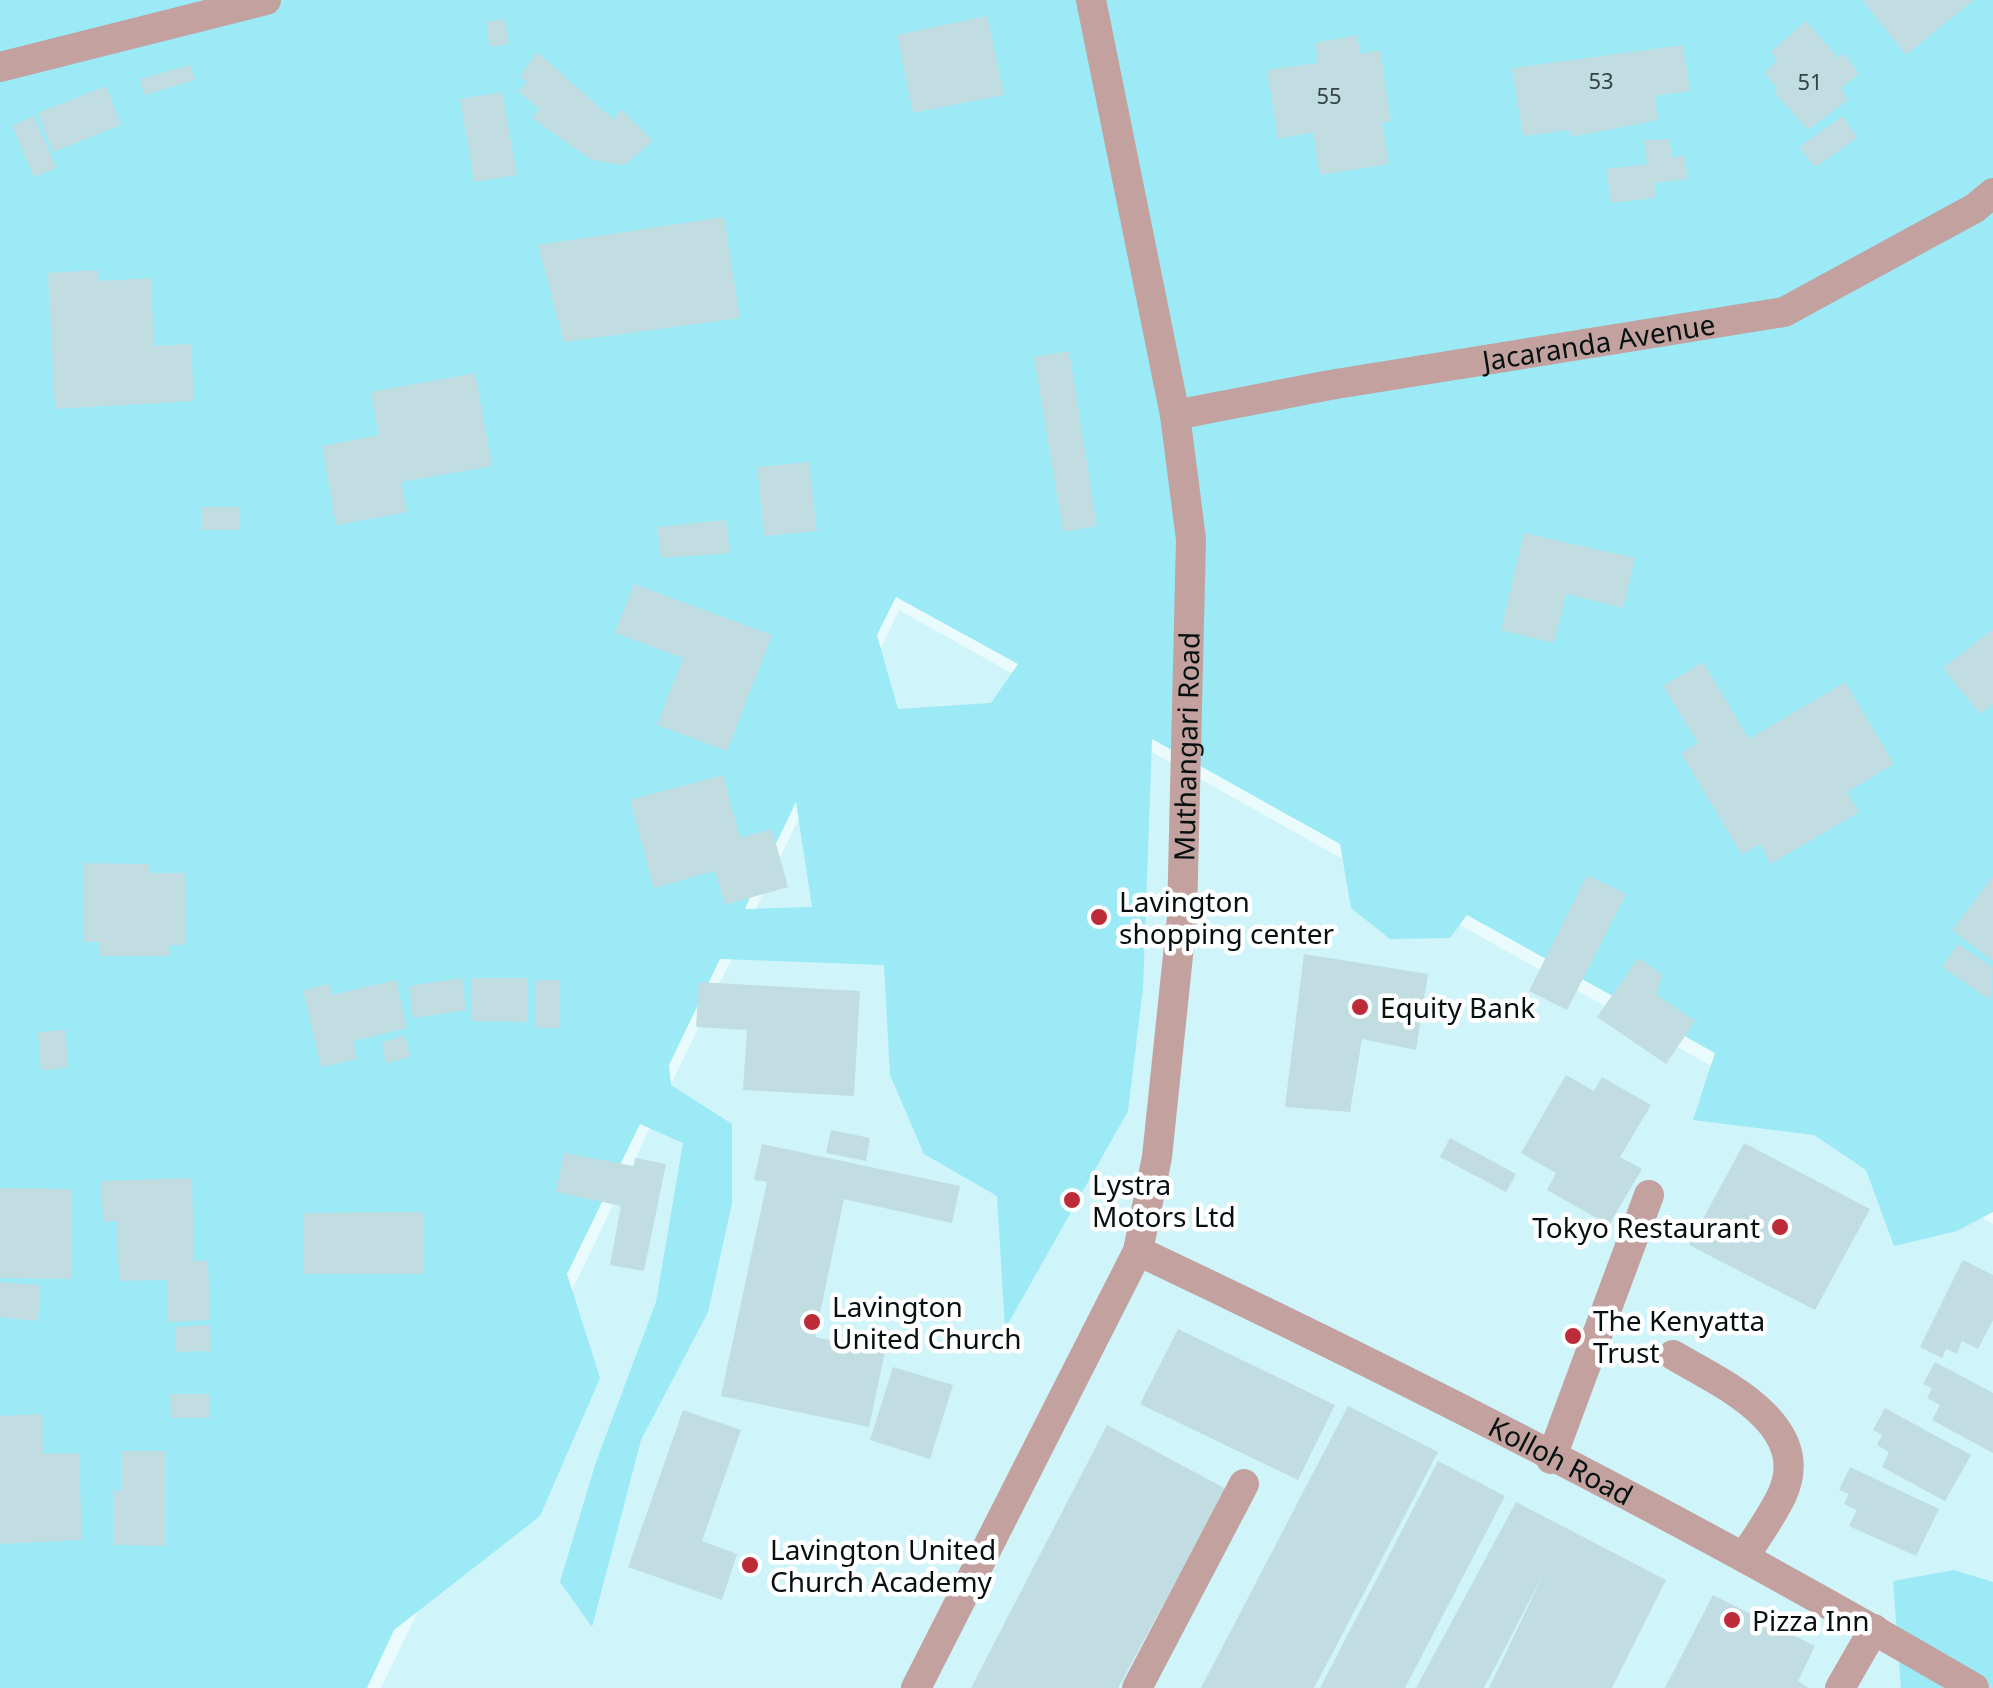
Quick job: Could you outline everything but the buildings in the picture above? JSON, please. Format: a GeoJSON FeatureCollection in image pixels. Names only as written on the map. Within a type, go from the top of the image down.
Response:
{"type":"FeatureCollection","features":[{"type":"Feature","properties":{"kind":"street"},"geometry":{"type":"LineString","coordinates":[[0,66],[266,0]]}},
{"type":"Feature","properties":{"kind":"street","name":"Muthangari Road"},"geometry":{"type":"LineString","coordinates":[[916,1688],[1138,1250],[1157,1157],[1182,917],[1190,539],[1175,416],[1091,0]]}},
{"type":"Feature","properties":{"kind":"street","name":"Jacaranda Avenue"},"geometry":{"type":"LineString","coordinates":[[1175,416],[1330,385],[1784,312],[1975,208],[1993,192]]}},
{"type":"Feature","properties":{"kind":"street"},"geometry":{"type":"LineString","coordinates":[[1551,1459],[1649,1195]]}},
{"type":"Feature","properties":{"kind":"street","name":"Kolloh Road"},"geometry":{"type":"LineString","coordinates":[[1138,1250],[1291,1323],[1745,1556],[1974,1688]]}},
{"type":"Feature","properties":{"kind":"street"},"geometry":{"type":"LineString","coordinates":[[1673,1355],[1766,1414],[1783,1440],[1789,1469],[1782,1494],[1745,1556]]}},
{"type":"Feature","properties":{"kind":"street"},"geometry":{"type":"LineString","coordinates":[[1136,1688],[1244,1484]]}},
{"type":"Feature","properties":{"kind":"street"},"geometry":{"type":"LineString","coordinates":[[1840,1688],[1874,1629]]}},
{"type":"Feature","properties":{"kind":"shaded area"},"geometry":{"type":"Polygon","coordinates":[[[0,0],[1993,0],[1993,1212],[1957,1231],[1894,1246],[1866,1170],[1814,1135],[1693,1120],[1715,1053],[1467,915],[1450,938],[1390,939],[1351,908],[1340,844],[1152,739],[1143,988],[1128,1111],[1005,1329],[997,1196],[924,1154],[890,1075],[884,965],[720,959],[669,1065],[671,1085],[732,1124],[732,1203],[708,1312],[641,1440],[592,1627],[560,1582],[596,1462],[656,1302],[683,1143],[640,1124],[567,1274],[600,1378],[540,1516],[394,1630],[367,1688],[0,1688],[0,0]],[[896,597],[877,635],[898,709],[991,703],[1018,664],[896,597]],[[796,802],[745,908],[745,909],[812,907],[796,802]]]}},
{"type":"Feature","properties":{"kind":"shaded area","name":"Lavington shopping center"},"geometry":{"type":"Polygon","coordinates":[[[899,610],[1993,1224],[1993,1688],[381,1688],[899,610]]]}},
{"type":"Feature","properties":{"kind":"shaded area"},"geometry":{"type":"Polygon","coordinates":[[[1954,1570],[1993,1582],[1993,1688],[1901,1688],[1893,1581],[1954,1570]]]}},
{"type":"Feature","properties":{"kind":"place","name":"Lavington shopping center"},"geometry":{"type":"Point","coordinates":[1099,917]}},
{"type":"Feature","properties":{"kind":"place","name":"Equity Bank"},"geometry":{"type":"Point","coordinates":[1360,1007]}},
{"type":"Feature","properties":{"kind":"place","name":"Lystra Motors Ltd"},"geometry":{"type":"Point","coordinates":[1072,1200]}},
{"type":"Feature","properties":{"kind":"place","name":"Tokyo Restaurant"},"geometry":{"type":"Point","coordinates":[1780,1227]}},
{"type":"Feature","properties":{"kind":"place","name":"Lavington United Church"},"geometry":{"type":"Point","coordinates":[812,1322]}},
{"type":"Feature","properties":{"kind":"place","name":"The Kenyatta Trust"},"geometry":{"type":"Point","coordinates":[1573,1336]}},
{"type":"Feature","properties":{"kind":"place","name":"Lavington United Church Academy"},"geometry":{"type":"Point","coordinates":[750,1565]}},
{"type":"Feature","properties":{"kind":"place","name":"Pizza Inn"},"geometry":{"type":"Point","coordinates":[1732,1620]}}]}
